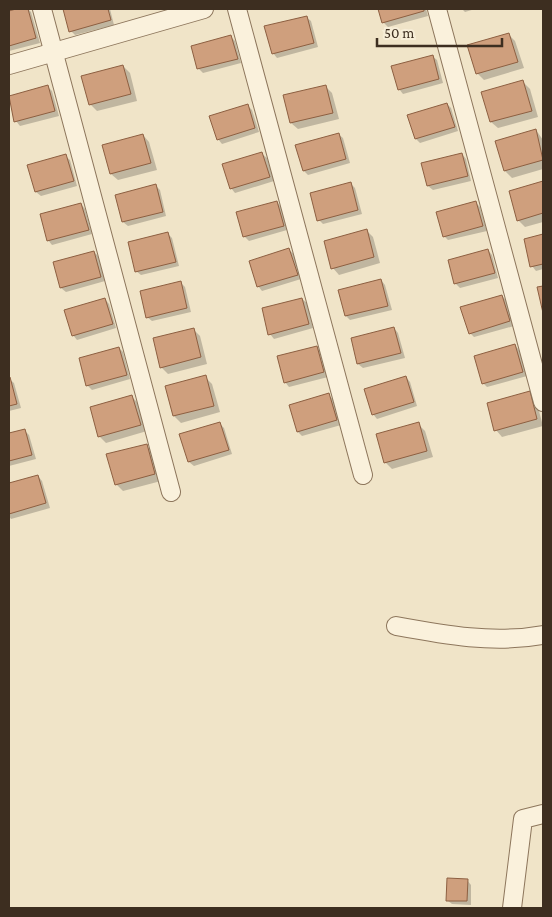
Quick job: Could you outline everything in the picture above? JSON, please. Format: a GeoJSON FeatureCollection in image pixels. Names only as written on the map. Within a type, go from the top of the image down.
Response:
{"type":"FeatureCollection","features":[{"type":"Feature","properties":{"kind":"street"},"geometry":{"type":"LineString","coordinates":[[42,9],[171,492]]}},
{"type":"Feature","properties":{"kind":"street"},"geometry":{"type":"LineString","coordinates":[[9,65],[204,9]]}},
{"type":"Feature","properties":{"kind":"street"},"geometry":{"type":"LineString","coordinates":[[237,9],[363,475]]}},
{"type":"Feature","properties":{"kind":"street"},"geometry":{"type":"LineString","coordinates":[[438,9],[543,402]]}},
{"type":"Feature","properties":{"kind":"street"},"geometry":{"type":"LineString","coordinates":[[396,626],[466,638],[524,639],[543,635]]}},
{"type":"Feature","properties":{"kind":"street"},"geometry":{"type":"LineString","coordinates":[[512,908],[523,819],[543,814]]}},
{"type":"Feature","properties":{"kind":"building"},"geometry":{"type":"Polygon","coordinates":[[[28,9],[36,38],[9,46],[9,11],[28,9]]]}},
{"type":"Feature","properties":{"kind":"building"},"geometry":{"type":"Polygon","coordinates":[[[63,9],[108,9],[111,20],[69,32],[63,9]]]}},
{"type":"Feature","properties":{"kind":"building"},"geometry":{"type":"Polygon","coordinates":[[[378,9],[424,9],[424,11],[382,23],[378,9]]]}},
{"type":"Feature","properties":{"kind":"building"},"geometry":{"type":"Polygon","coordinates":[[[307,16],[314,43],[272,54],[264,26],[307,16]]]}},
{"type":"Feature","properties":{"kind":"building"},"geometry":{"type":"Polygon","coordinates":[[[509,33],[518,62],[476,74],[467,45],[509,33]]]}},
{"type":"Feature","properties":{"kind":"building"},"geometry":{"type":"Polygon","coordinates":[[[231,35],[238,59],[197,69],[191,46],[231,35]]]}},
{"type":"Feature","properties":{"kind":"building"},"geometry":{"type":"Polygon","coordinates":[[[433,55],[439,79],[398,90],[391,66],[433,55]]]}},
{"type":"Feature","properties":{"kind":"building"},"geometry":{"type":"Polygon","coordinates":[[[123,65],[131,94],[89,105],[81,76],[123,65]]]}},
{"type":"Feature","properties":{"kind":"building"},"geometry":{"type":"Polygon","coordinates":[[[523,80],[532,111],[490,122],[481,92],[523,80]]]}},
{"type":"Feature","properties":{"kind":"building"},"geometry":{"type":"Polygon","coordinates":[[[48,85],[55,111],[14,122],[9,96],[48,85]]]}},
{"type":"Feature","properties":{"kind":"building"},"geometry":{"type":"Polygon","coordinates":[[[326,85],[333,113],[290,123],[283,95],[326,85]]]}},
{"type":"Feature","properties":{"kind":"building"},"geometry":{"type":"Polygon","coordinates":[[[447,103],[455,127],[415,139],[407,115],[447,103]]]}},
{"type":"Feature","properties":{"kind":"building"},"geometry":{"type":"Polygon","coordinates":[[[248,104],[255,128],[217,140],[209,116],[248,104]]]}},
{"type":"Feature","properties":{"kind":"building"},"geometry":{"type":"Polygon","coordinates":[[[536,129],[543,160],[504,171],[495,141],[536,129]]]}},
{"type":"Feature","properties":{"kind":"building"},"geometry":{"type":"Polygon","coordinates":[[[339,133],[346,159],[303,171],[295,145],[339,133]]]}},
{"type":"Feature","properties":{"kind":"building"},"geometry":{"type":"Polygon","coordinates":[[[143,134],[151,163],[110,174],[102,145],[143,134]]]}},
{"type":"Feature","properties":{"kind":"building"},"geometry":{"type":"Polygon","coordinates":[[[262,152],[270,177],[230,189],[222,164],[262,152]]]}},
{"type":"Feature","properties":{"kind":"building"},"geometry":{"type":"Polygon","coordinates":[[[462,153],[468,176],[427,186],[421,163],[462,153]]]}},
{"type":"Feature","properties":{"kind":"building"},"geometry":{"type":"Polygon","coordinates":[[[66,154],[74,181],[35,192],[27,165],[66,154]]]}},
{"type":"Feature","properties":{"kind":"building"},"geometry":{"type":"Polygon","coordinates":[[[543,181],[543,213],[517,221],[509,191],[543,181]]]}},
{"type":"Feature","properties":{"kind":"building"},"geometry":{"type":"Polygon","coordinates":[[[351,182],[358,210],[317,221],[310,193],[351,182]]]}},
{"type":"Feature","properties":{"kind":"building"},"geometry":{"type":"Polygon","coordinates":[[[156,184],[163,212],[122,222],[115,195],[156,184]]]}},
{"type":"Feature","properties":{"kind":"building"},"geometry":{"type":"Polygon","coordinates":[[[277,201],[284,226],[243,237],[236,212],[277,201]]]}},
{"type":"Feature","properties":{"kind":"building"},"geometry":{"type":"Polygon","coordinates":[[[476,201],[483,226],[443,237],[436,212],[476,201]]]}},
{"type":"Feature","properties":{"kind":"building"},"geometry":{"type":"Polygon","coordinates":[[[81,203],[89,230],[47,241],[40,214],[81,203]]]}},
{"type":"Feature","properties":{"kind":"building"},"geometry":{"type":"Polygon","coordinates":[[[367,229],[374,257],[331,269],[324,241],[367,229]]]}},
{"type":"Feature","properties":{"kind":"building"},"geometry":{"type":"Polygon","coordinates":[[[168,232],[176,262],[135,272],[128,242],[168,232]]]}},
{"type":"Feature","properties":{"kind":"building"},"geometry":{"type":"Polygon","coordinates":[[[543,234],[543,264],[530,267],[524,239],[543,234]]]}},
{"type":"Feature","properties":{"kind":"building"},"geometry":{"type":"Polygon","coordinates":[[[289,248],[298,275],[257,287],[249,261],[289,248]]]}},
{"type":"Feature","properties":{"kind":"building"},"geometry":{"type":"Polygon","coordinates":[[[488,249],[495,273],[454,284],[448,260],[488,249]]]}},
{"type":"Feature","properties":{"kind":"building"},"geometry":{"type":"Polygon","coordinates":[[[94,251],[101,277],[60,288],[53,262],[94,251]]]}},
{"type":"Feature","properties":{"kind":"building"},"geometry":{"type":"Polygon","coordinates":[[[381,279],[388,306],[345,316],[338,290],[381,279]]]}},
{"type":"Feature","properties":{"kind":"building"},"geometry":{"type":"Polygon","coordinates":[[[181,281],[187,308],[146,318],[140,291],[181,281]]]}},
{"type":"Feature","properties":{"kind":"building"},"geometry":{"type":"Polygon","coordinates":[[[543,286],[543,313],[537,287],[543,286]]]}},
{"type":"Feature","properties":{"kind":"building"},"geometry":{"type":"Polygon","coordinates":[[[502,295],[510,321],[469,334],[460,307],[502,295]]]}},
{"type":"Feature","properties":{"kind":"building"},"geometry":{"type":"Polygon","coordinates":[[[105,298],[113,324],[72,336],[64,310],[105,298]]]}},
{"type":"Feature","properties":{"kind":"building"},"geometry":{"type":"Polygon","coordinates":[[[302,298],[309,324],[268,335],[262,308],[302,298]]]}},
{"type":"Feature","properties":{"kind":"building"},"geometry":{"type":"Polygon","coordinates":[[[394,327],[401,353],[357,364],[351,338],[394,327]]]}},
{"type":"Feature","properties":{"kind":"building"},"geometry":{"type":"Polygon","coordinates":[[[194,328],[201,357],[160,368],[153,338],[194,328]]]}},
{"type":"Feature","properties":{"kind":"building"},"geometry":{"type":"Polygon","coordinates":[[[515,344],[523,372],[482,384],[474,356],[515,344]]]}},
{"type":"Feature","properties":{"kind":"building"},"geometry":{"type":"Polygon","coordinates":[[[317,346],[324,372],[284,383],[277,356],[317,346]]]}},
{"type":"Feature","properties":{"kind":"building"},"geometry":{"type":"Polygon","coordinates":[[[119,347],[127,375],[86,386],[79,358],[119,347]]]}},
{"type":"Feature","properties":{"kind":"building"},"geometry":{"type":"Polygon","coordinates":[[[206,375],[214,406],[173,416],[165,386],[206,375]]]}},
{"type":"Feature","properties":{"kind":"building"},"geometry":{"type":"Polygon","coordinates":[[[406,376],[414,402],[372,415],[364,389],[406,376]]]}},
{"type":"Feature","properties":{"kind":"building"},"geometry":{"type":"Polygon","coordinates":[[[9,378],[17,404],[9,406],[9,378]]]}},
{"type":"Feature","properties":{"kind":"building"},"geometry":{"type":"Polygon","coordinates":[[[530,391],[537,419],[494,431],[487,403],[530,391]]]}},
{"type":"Feature","properties":{"kind":"building"},"geometry":{"type":"Polygon","coordinates":[[[329,393],[337,420],[297,432],[289,405],[329,393]]]}},
{"type":"Feature","properties":{"kind":"building"},"geometry":{"type":"Polygon","coordinates":[[[132,395],[141,425],[98,437],[90,407],[132,395]]]}},
{"type":"Feature","properties":{"kind":"building"},"geometry":{"type":"Polygon","coordinates":[[[220,422],[229,450],[188,462],[179,434],[220,422]]]}},
{"type":"Feature","properties":{"kind":"building"},"geometry":{"type":"Polygon","coordinates":[[[419,422],[427,451],[384,463],[376,434],[419,422]]]}},
{"type":"Feature","properties":{"kind":"building"},"geometry":{"type":"Polygon","coordinates":[[[25,429],[32,455],[9,461],[9,433],[25,429]]]}},
{"type":"Feature","properties":{"kind":"building"},"geometry":{"type":"Polygon","coordinates":[[[147,444],[155,474],[115,485],[106,454],[147,444]]]}},
{"type":"Feature","properties":{"kind":"building"},"geometry":{"type":"Polygon","coordinates":[[[38,475],[46,503],[9,514],[9,483],[38,475]]]}},
{"type":"Feature","properties":{"kind":"building"},"geometry":{"type":"Polygon","coordinates":[[[447,878],[468,879],[467,901],[446,901],[447,878]]]}}]}
